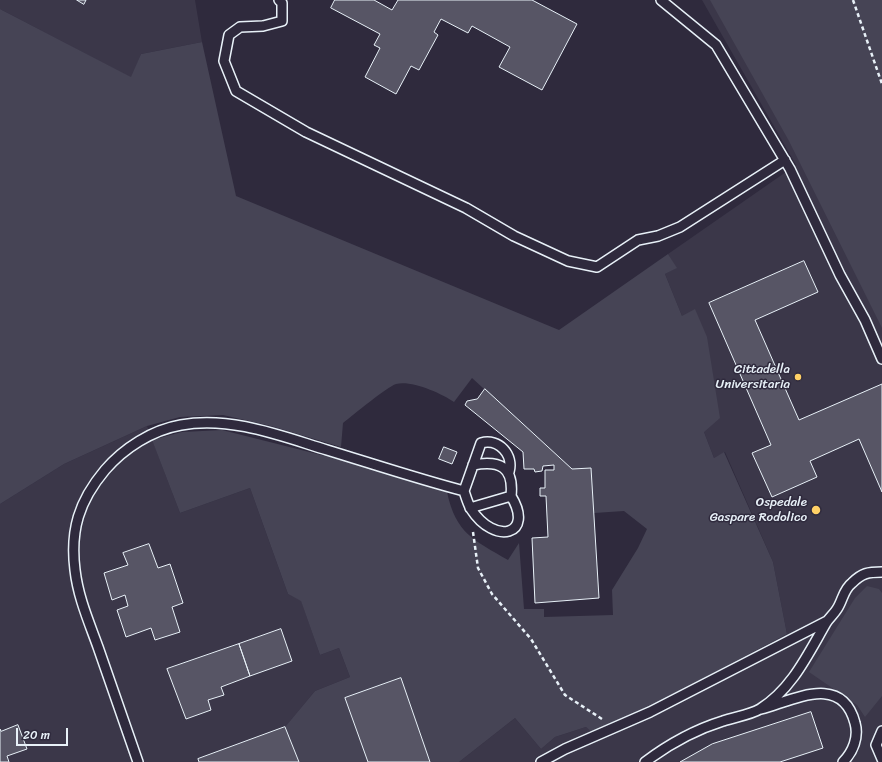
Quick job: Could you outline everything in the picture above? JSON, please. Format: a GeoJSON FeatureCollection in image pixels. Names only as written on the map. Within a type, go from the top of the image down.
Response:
{"type":"FeatureCollection","features":[{"type":"Feature","properties":{"kind":"lane"},"geometry":{"type":"LineString","coordinates":[[279,0],[282,3],[282,21],[263,26],[240,27],[229,35],[224,61],[236,91],[306,132],[466,208],[514,236],[568,261],[597,267],[638,240],[658,236],[680,227],[785,160]]}},
{"type":"Feature","properties":{"kind":"lane"},"geometry":{"type":"LineString","coordinates":[[661,0],[716,45],[785,160],[840,275],[865,320],[882,359]]}},
{"type":"Feature","properties":{"kind":"lane"},"geometry":{"type":"LineString","coordinates":[[138,762],[79,593],[73,555],[79,511],[88,493],[97,480],[118,457],[150,434],[181,425],[222,423],[276,434],[464,491]]}},
{"type":"Feature","properties":{"kind":"lane"},"geometry":{"type":"LineString","coordinates":[[473,465],[486,463],[502,466],[509,472],[513,483],[511,496],[517,506],[518,523],[513,529],[506,533],[494,531],[482,522],[470,508],[464,491],[473,465],[481,443],[489,441],[497,443],[504,450],[510,459],[511,465],[509,472]]}},
{"type":"Feature","properties":{"kind":"lane"},"geometry":{"type":"LineString","coordinates":[[470,508],[511,496]]}},
{"type":"Feature","properties":{"kind":"lane"},"geometry":{"type":"LineString","coordinates":[[760,709],[788,683],[807,658],[827,621],[837,608],[843,593],[851,583],[866,572],[882,572]]}},
{"type":"Feature","properties":{"kind":"lane"},"geometry":{"type":"LineString","coordinates":[[541,762],[564,749],[657,708],[827,621]]}},
{"type":"Feature","properties":{"kind":"lane"},"geometry":{"type":"LineString","coordinates":[[788,683],[790,690],[798,697]]}},
{"type":"Feature","properties":{"kind":"lane"},"geometry":{"type":"LineString","coordinates":[[645,762],[672,743],[711,725],[817,692],[828,693],[837,697],[846,704],[853,716],[857,728],[856,740],[852,752],[843,762]]}},
{"type":"Feature","properties":{"kind":"lane"},"geometry":{"type":"LineString","coordinates":[[882,731],[876,746],[882,759]]}},
{"type":"Feature","properties":{"kind":"path"},"geometry":{"type":"LineString","coordinates":[[853,0],[882,84]]}},
{"type":"Feature","properties":{"kind":"path"},"geometry":{"type":"LineString","coordinates":[[473,532],[478,568],[492,594],[531,639],[565,695],[614,727]]}},
{"type":"Feature","properties":{"kind":"shaded area"},"geometry":{"type":"Polygon","coordinates":[[[0,0],[195,0],[202,42],[141,54],[132,78],[0,9],[0,0]]]}},
{"type":"Feature","properties":{"kind":"shaded area","name":"Ospedale Gaspare Rodolico"},"geometry":{"type":"Polygon","coordinates":[[[702,0],[882,0],[882,762],[459,762],[515,718],[541,749],[555,737],[586,727],[592,731],[647,708],[787,634],[773,562],[725,452],[714,458],[704,432],[682,316],[665,274],[676,268],[668,254],[796,165],[702,0]]]}},
{"type":"Feature","properties":{"kind":"shaded area"},"geometry":{"type":"Polygon","coordinates":[[[710,0],[882,0],[882,328],[789,141],[710,0]]]}},
{"type":"Feature","properties":{"kind":"shaded area"},"geometry":{"type":"Polygon","coordinates":[[[0,9],[131,77],[141,54],[202,42],[236,196],[559,330],[668,254],[677,268],[665,274],[682,316],[695,309],[707,337],[720,418],[704,432],[714,458],[724,452],[773,562],[787,634],[647,708],[592,732],[586,727],[555,737],[541,749],[515,718],[459,762],[299,762],[285,727],[315,691],[350,677],[339,648],[320,655],[301,601],[288,594],[250,488],[180,513],[152,440],[182,432],[222,430],[341,460],[447,492],[451,506],[461,527],[476,541],[508,560],[519,543],[524,609],[544,609],[544,617],[613,615],[612,590],[638,548],[647,529],[624,511],[594,513],[590,468],[572,469],[472,378],[454,402],[426,388],[402,383],[392,386],[343,423],[341,447],[271,426],[223,415],[180,417],[147,426],[64,464],[0,504],[0,9]]]}},
{"type":"Feature","properties":{"kind":"shaded area"},"geometry":{"type":"Polygon","coordinates":[[[147,426],[180,513],[250,488],[288,594],[301,600],[320,655],[339,648],[350,677],[315,691],[286,726],[299,762],[0,762],[0,504],[64,464],[147,426]]]}},
{"type":"Feature","properties":{"kind":"shaded area"},"geometry":{"type":"Polygon","coordinates":[[[867,586],[879,589],[882,593],[882,696],[865,717],[857,705],[809,672],[855,598],[867,586]]]}},
{"type":"Feature","properties":{"kind":"building"},"geometry":{"type":"Polygon","coordinates":[[[77,0],[86,0],[84,4],[77,0]]]}},
{"type":"Feature","properties":{"kind":"building"},"geometry":{"type":"Polygon","coordinates":[[[335,0],[374,0],[392,10],[398,0],[532,0],[577,24],[542,90],[499,67],[510,47],[472,26],[468,33],[441,19],[434,32],[438,35],[419,70],[411,66],[396,94],[365,77],[380,48],[374,45],[380,34],[331,8],[335,0]]]}},
{"type":"Feature","properties":{"kind":"building"},"geometry":{"type":"Polygon","coordinates":[[[804,261],[818,292],[755,320],[799,420],[882,384],[882,492],[859,439],[810,461],[817,477],[772,497],[752,453],[771,445],[709,303],[804,261]]]}},
{"type":"Feature","properties":{"kind":"building"},"geometry":{"type":"Polygon","coordinates":[[[485,389],[572,469],[591,468],[599,598],[535,603],[532,538],[548,537],[546,496],[540,496],[540,488],[545,488],[545,470],[554,470],[554,465],[543,466],[542,471],[535,472],[534,469],[524,469],[523,452],[465,405],[467,401],[477,399],[485,389]]]}},
{"type":"Feature","properties":{"kind":"building"},"geometry":{"type":"Polygon","coordinates":[[[444,447],[457,452],[452,464],[439,459],[444,447]]]}},
{"type":"Feature","properties":{"kind":"building"},"geometry":{"type":"Polygon","coordinates":[[[149,544],[158,568],[170,564],[183,603],[172,607],[180,632],[155,640],[151,628],[126,637],[117,610],[128,606],[125,595],[112,600],[104,573],[128,565],[123,553],[149,544]]]}},
{"type":"Feature","properties":{"kind":"building"},"geometry":{"type":"Polygon","coordinates":[[[281,629],[292,661],[250,676],[239,644],[281,629]]]}},
{"type":"Feature","properties":{"kind":"building"},"geometry":{"type":"Polygon","coordinates":[[[239,644],[250,676],[221,687],[224,695],[208,700],[211,710],[186,719],[167,669],[239,644]]]}},
{"type":"Feature","properties":{"kind":"building"},"geometry":{"type":"Polygon","coordinates":[[[401,678],[430,762],[368,762],[345,698],[401,678]]]}},
{"type":"Feature","properties":{"kind":"building"},"geometry":{"type":"Polygon","coordinates":[[[811,712],[823,748],[780,762],[680,762],[712,744],[811,712]]]}},
{"type":"Feature","properties":{"kind":"building"},"geometry":{"type":"Polygon","coordinates":[[[18,725],[27,749],[7,756],[9,762],[0,762],[0,729],[1,731],[18,725]]]}},
{"type":"Feature","properties":{"kind":"building"},"geometry":{"type":"Polygon","coordinates":[[[285,727],[299,762],[199,762],[198,759],[285,727]]]}},
{"type":"Feature","properties":{"kind":"place","name":"Cittadella Universitaria"},"geometry":{"type":"Point","coordinates":[798,377]}},
{"type":"Feature","properties":{"kind":"place","name":"Ospedale Gaspare Rodolico"},"geometry":{"type":"Point","coordinates":[816,510]}}]}
